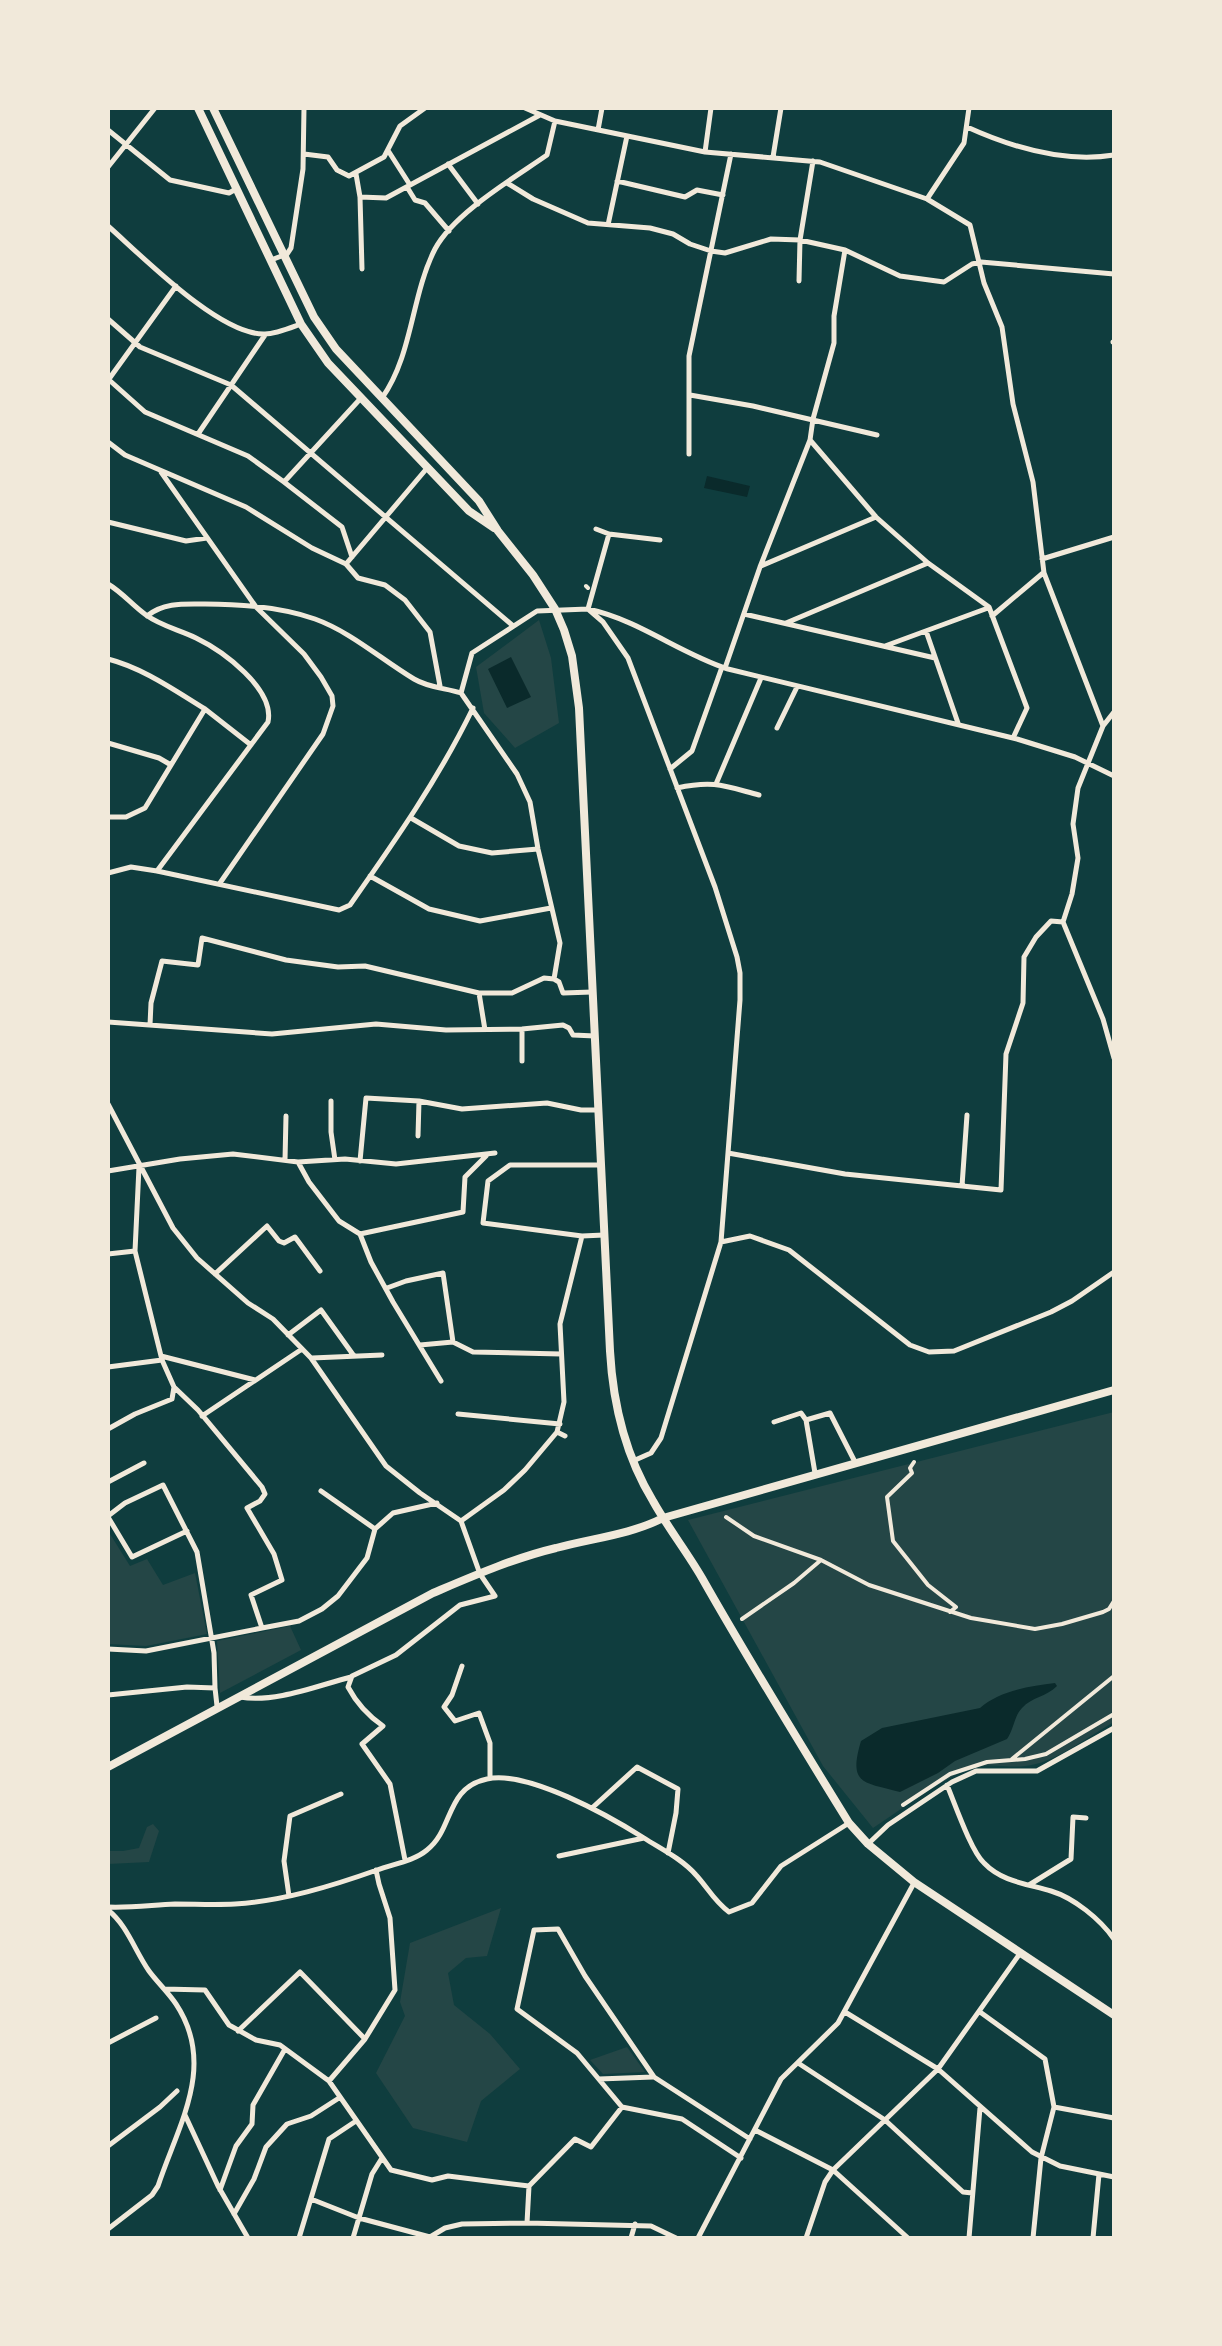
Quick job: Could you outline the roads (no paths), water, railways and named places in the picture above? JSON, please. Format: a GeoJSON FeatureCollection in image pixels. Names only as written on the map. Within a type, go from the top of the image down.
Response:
{"type":"FeatureCollection","features":[{"type":"Feature","properties":{"kind":"main road"},"geometry":{"type":"LineString","coordinates":[[198,108],[301,324],[328,363],[469,511],[498,531]]}},
{"type":"Feature","properties":{"kind":"main road"},"geometry":{"type":"LineString","coordinates":[[213,108],[320,326],[336,349],[479,501],[555,609],[572,656],[579,708],[612,1383],[620,1428],[633,1461],[663,1518],[691,1558],[849,1823],[868,1844],[914,1882],[1114,2015]]}},
{"type":"Feature","properties":{"kind":"main road"},"geometry":{"type":"LineString","coordinates":[[108,1767],[433,1593],[480,1574],[555,1548],[643,1528],[663,1518],[815,1473],[1114,1390]]}},
{"type":"Feature","properties":{"kind":"street"},"geometry":{"type":"LineString","coordinates":[[108,167],[155,108]]}},
{"type":"Feature","properties":{"kind":"street"},"geometry":{"type":"LineString","coordinates":[[271,260],[284,256],[291,248],[304,154],[304,108]]}},
{"type":"Feature","properties":{"kind":"street"},"geometry":{"type":"LineString","coordinates":[[304,154],[328,157],[337,170],[349,176],[356,174],[389,152],[400,126],[425,108]]}},
{"type":"Feature","properties":{"kind":"street"},"geometry":{"type":"LineString","coordinates":[[525,108],[555,121],[705,152],[813,161],[927,199],[970,225],[984,283],[1002,327],[1013,404],[1033,482],[1044,573],[1103,726]]}},
{"type":"Feature","properties":{"kind":"street"},"geometry":{"type":"LineString","coordinates":[[598,130],[602,108]]}},
{"type":"Feature","properties":{"kind":"street"},"geometry":{"type":"LineString","coordinates":[[705,152],[711,108]]}},
{"type":"Feature","properties":{"kind":"street"},"geometry":{"type":"LineString","coordinates":[[773,157],[781,108]]}},
{"type":"Feature","properties":{"kind":"street"},"geometry":{"type":"LineString","coordinates":[[927,199],[964,143],[969,108]]}},
{"type":"Feature","properties":{"kind":"street"},"geometry":{"type":"LineString","coordinates":[[360,197],[386,198],[540,115]]}},
{"type":"Feature","properties":{"kind":"street"},"geometry":{"type":"LineString","coordinates":[[382,398],[392,384],[400,363],[425,274],[436,247],[478,204],[547,155],[555,121]]}},
{"type":"Feature","properties":{"kind":"street"},"geometry":{"type":"LineString","coordinates":[[967,127],[997,141],[1025,149],[1070,155],[1114,155]]}},
{"type":"Feature","properties":{"kind":"street"},"geometry":{"type":"LineString","coordinates":[[108,130],[170,180],[229,193],[236,189]]}},
{"type":"Feature","properties":{"kind":"street"},"geometry":{"type":"LineString","coordinates":[[608,225],[627,136]]}},
{"type":"Feature","properties":{"kind":"street"},"geometry":{"type":"LineString","coordinates":[[389,152],[415,200],[425,203],[449,231]]}},
{"type":"Feature","properties":{"kind":"street"},"geometry":{"type":"LineString","coordinates":[[689,454],[689,356],[731,154]]}},
{"type":"Feature","properties":{"kind":"street"},"geometry":{"type":"LineString","coordinates":[[799,281],[800,240],[813,161]]}},
{"type":"Feature","properties":{"kind":"street"},"geometry":{"type":"LineString","coordinates":[[448,164],[478,204]]}},
{"type":"Feature","properties":{"kind":"street"},"geometry":{"type":"LineString","coordinates":[[356,174],[360,197],[362,269]]}},
{"type":"Feature","properties":{"kind":"street"},"geometry":{"type":"LineString","coordinates":[[617,181],[685,197],[697,190],[723,195]]}},
{"type":"Feature","properties":{"kind":"street"},"geometry":{"type":"LineString","coordinates":[[507,183],[533,199],[588,223],[650,228],[711,251],[725,253],[771,239],[800,240],[845,250],[900,276],[944,282],[972,264],[981,262],[1114,274]]}},
{"type":"Feature","properties":{"kind":"street"},"geometry":{"type":"LineString","coordinates":[[108,226],[200,308],[237,327],[265,335],[301,324]]}},
{"type":"Feature","properties":{"kind":"street"},"geometry":{"type":"LineString","coordinates":[[670,769],[692,751],[810,440],[834,343],[834,316],[845,250]]}},
{"type":"Feature","properties":{"kind":"street"},"geometry":{"type":"LineString","coordinates":[[176,286],[108,379],[145,412],[248,456],[284,482],[342,527],[352,557]]}},
{"type":"Feature","properties":{"kind":"street"},"geometry":{"type":"LineString","coordinates":[[108,319],[135,344],[231,385],[512,625]]}},
{"type":"Feature","properties":{"kind":"street"},"geometry":{"type":"LineString","coordinates":[[198,434],[265,335]]}},
{"type":"Feature","properties":{"kind":"street"},"geometry":{"type":"LineString","coordinates":[[690,395],[877,435]]}},
{"type":"Feature","properties":{"kind":"street"},"geometry":{"type":"LineString","coordinates":[[284,482],[361,398]]}},
{"type":"Feature","properties":{"kind":"street"},"geometry":{"type":"LineString","coordinates":[[810,440],[876,517],[928,563],[989,607],[1027,708],[1013,738]]}},
{"type":"Feature","properties":{"kind":"street"},"geometry":{"type":"LineString","coordinates":[[108,442],[125,455],[161,472],[246,507],[312,548],[346,564],[358,578],[385,585],[420,616],[430,632],[440,686]]}},
{"type":"Feature","properties":{"kind":"street"},"geometry":{"type":"LineString","coordinates":[[346,564],[428,467]]}},
{"type":"Feature","properties":{"kind":"street"},"geometry":{"type":"LineString","coordinates":[[161,472],[256,607],[304,654],[332,696],[332,716],[323,734],[220,883]]}},
{"type":"Feature","properties":{"kind":"street"},"geometry":{"type":"LineString","coordinates":[[760,567],[876,517]]}},
{"type":"Feature","properties":{"kind":"street"},"geometry":{"type":"LineString","coordinates":[[108,522],[186,541],[207,538]]}},
{"type":"Feature","properties":{"kind":"street"},"geometry":{"type":"LineString","coordinates":[[596,529],[609,534],[660,540]]}},
{"type":"Feature","properties":{"kind":"street"},"geometry":{"type":"LineString","coordinates":[[588,609],[609,534]]}},
{"type":"Feature","properties":{"kind":"street"},"geometry":{"type":"LineString","coordinates":[[1042,559],[1114,537]]}},
{"type":"Feature","properties":{"kind":"street"},"geometry":{"type":"LineString","coordinates":[[785,624],[928,563]]}},
{"type":"Feature","properties":{"kind":"street"},"geometry":{"type":"LineString","coordinates":[[992,616],[1044,573]]}},
{"type":"Feature","properties":{"kind":"street"},"geometry":{"type":"LineString","coordinates":[[108,584],[124,593],[147,616],[206,643],[257,684],[267,702],[269,718],[157,871]]}},
{"type":"Feature","properties":{"kind":"street"},"geometry":{"type":"LineString","coordinates":[[147,616],[154,610],[180,604],[256,607],[317,620],[414,679],[428,686],[440,686],[461,693],[517,774],[530,802],[560,943],[554,979]]}},
{"type":"Feature","properties":{"kind":"street"},"geometry":{"type":"LineString","coordinates":[[884,647],[989,607]]}},
{"type":"Feature","properties":{"kind":"street"},"geometry":{"type":"LineString","coordinates":[[461,693],[472,653],[512,625],[537,611],[588,609],[615,615],[723,667],[1013,738],[1089,762],[1114,776]]}},
{"type":"Feature","properties":{"kind":"street"},"geometry":{"type":"LineString","coordinates":[[588,609],[603,622],[628,658],[715,887],[740,973],[721,1242],[661,1438],[651,1453],[633,1461]]}},
{"type":"Feature","properties":{"kind":"street"},"geometry":{"type":"LineString","coordinates":[[744,614],[935,658]]}},
{"type":"Feature","properties":{"kind":"street"},"geometry":{"type":"LineString","coordinates":[[926,631],[958,724]]}},
{"type":"Feature","properties":{"kind":"street"},"geometry":{"type":"LineString","coordinates":[[108,659],[161,682],[205,709],[251,745]]}},
{"type":"Feature","properties":{"kind":"street"},"geometry":{"type":"LineString","coordinates":[[716,784],[761,678]]}},
{"type":"Feature","properties":{"kind":"street"},"geometry":{"type":"LineString","coordinates":[[777,728],[797,687]]}},
{"type":"Feature","properties":{"kind":"street"},"geometry":{"type":"LineString","coordinates":[[108,873],[131,867],[157,871],[339,910],[350,905],[411,818],[473,708]]}},
{"type":"Feature","properties":{"kind":"street"},"geometry":{"type":"LineString","coordinates":[[108,817],[126,817],[145,808],[205,709]]}},
{"type":"Feature","properties":{"kind":"street"},"geometry":{"type":"LineString","coordinates":[[1114,712],[1103,726],[1078,788],[1073,824],[1078,858],[1063,922],[1103,1019],[1114,1058]]}},
{"type":"Feature","properties":{"kind":"street"},"geometry":{"type":"LineString","coordinates":[[108,743],[159,758],[171,765]]}},
{"type":"Feature","properties":{"kind":"street"},"geometry":{"type":"LineString","coordinates":[[677,788],[703,782],[759,795]]}},
{"type":"Feature","properties":{"kind":"street"},"geometry":{"type":"LineString","coordinates":[[411,818],[459,846],[492,853],[538,849]]}},
{"type":"Feature","properties":{"kind":"street"},"geometry":{"type":"LineString","coordinates":[[370,876],[429,909],[480,921],[551,908]]}},
{"type":"Feature","properties":{"kind":"street"},"geometry":{"type":"LineString","coordinates":[[728,1153],[845,1174],[1001,1190],[1006,1054],[1023,1003],[1024,957],[1036,937],[1051,921],[1063,922]]}},
{"type":"Feature","properties":{"kind":"street"},"geometry":{"type":"LineString","coordinates":[[150,1025],[151,1003],[162,961],[198,965],[202,938],[286,960],[338,967],[365,966],[479,993],[512,993],[544,978],[559,982],[563,993],[593,992]]}},
{"type":"Feature","properties":{"kind":"street"},"geometry":{"type":"LineString","coordinates":[[479,993],[485,1030]]}},
{"type":"Feature","properties":{"kind":"street"},"geometry":{"type":"LineString","coordinates":[[108,1022],[272,1034],[376,1024],[446,1030],[563,1025],[573,1035],[595,1036]]}},
{"type":"Feature","properties":{"kind":"street"},"geometry":{"type":"LineString","coordinates":[[522,1029],[522,1061]]}},
{"type":"Feature","properties":{"kind":"street"},"geometry":{"type":"LineString","coordinates":[[360,1161],[366,1098],[419,1101],[462,1109],[547,1103],[598,1110]]}},
{"type":"Feature","properties":{"kind":"street"},"geometry":{"type":"LineString","coordinates":[[331,1101],[335,1160]]}},
{"type":"Feature","properties":{"kind":"street"},"geometry":{"type":"LineString","coordinates":[[418,1136],[419,1101]]}},
{"type":"Feature","properties":{"kind":"street"},"geometry":{"type":"LineString","coordinates":[[108,1104],[173,1228],[197,1258],[273,1319],[311,1358],[386,1466],[461,1521],[480,1574],[495,1596],[460,1605],[396,1655],[352,1676],[267,1697],[252,1699],[237,1696]]}},
{"type":"Feature","properties":{"kind":"street"},"geometry":{"type":"LineString","coordinates":[[962,1186],[967,1115]]}},
{"type":"Feature","properties":{"kind":"street"},"geometry":{"type":"LineString","coordinates":[[285,1160],[286,1116]]}},
{"type":"Feature","properties":{"kind":"street"},"geometry":{"type":"LineString","coordinates":[[108,1171],[233,1154],[298,1162],[335,1160],[396,1164],[495,1153]]}},
{"type":"Feature","properties":{"kind":"street"},"geometry":{"type":"LineString","coordinates":[[360,1234],[463,1212],[465,1177],[486,1155]]}},
{"type":"Feature","properties":{"kind":"street"},"geometry":{"type":"LineString","coordinates":[[298,1162],[339,1221],[360,1234],[393,1302],[441,1381]]}},
{"type":"Feature","properties":{"kind":"street"},"geometry":{"type":"LineString","coordinates":[[601,1165],[510,1165],[488,1181],[483,1223],[582,1236],[604,1235]]}},
{"type":"Feature","properties":{"kind":"street"},"geometry":{"type":"LineString","coordinates":[[139,1166],[135,1251],[161,1358],[174,1387],[202,1416],[265,1494],[260,1501],[247,1508],[274,1554],[282,1580],[251,1595],[262,1628]]}},
{"type":"Feature","properties":{"kind":"street"},"geometry":{"type":"LineString","coordinates":[[215,1274],[267,1226],[284,1243],[295,1237],[320,1271]]}},
{"type":"Feature","properties":{"kind":"street"},"geometry":{"type":"LineString","coordinates":[[461,1521],[504,1490],[557,1432],[564,1402],[560,1324],[582,1236]]}},
{"type":"Feature","properties":{"kind":"street"},"geometry":{"type":"LineString","coordinates":[[721,1242],[750,1236],[789,1250],[910,1345],[929,1352],[954,1351],[1051,1312],[1114,1272]]}},
{"type":"Feature","properties":{"kind":"street"},"geometry":{"type":"LineString","coordinates":[[108,1254],[135,1251]]}},
{"type":"Feature","properties":{"kind":"street"},"geometry":{"type":"LineString","coordinates":[[387,1288],[443,1273],[453,1342]]}},
{"type":"Feature","properties":{"kind":"street"},"geometry":{"type":"LineString","coordinates":[[288,1335],[321,1310],[354,1356]]}},
{"type":"Feature","properties":{"kind":"street"},"geometry":{"type":"LineString","coordinates":[[420,1345],[453,1342],[473,1352],[562,1354]]}},
{"type":"Feature","properties":{"kind":"street"},"geometry":{"type":"LineString","coordinates":[[202,1416],[302,1349]]}},
{"type":"Feature","properties":{"kind":"street"},"geometry":{"type":"LineString","coordinates":[[311,1358],[382,1355]]}},
{"type":"Feature","properties":{"kind":"street"},"geometry":{"type":"LineString","coordinates":[[108,1367],[161,1358],[256,1380]]}},
{"type":"Feature","properties":{"kind":"street"},"geometry":{"type":"LineString","coordinates":[[108,1429],[172,1399],[174,1387]]}},
{"type":"Feature","properties":{"kind":"street"},"geometry":{"type":"LineString","coordinates":[[774,1422],[801,1413],[806,1420],[815,1473]]}},
{"type":"Feature","properties":{"kind":"street"},"geometry":{"type":"LineString","coordinates":[[806,1420],[830,1413],[855,1462]]}},
{"type":"Feature","properties":{"kind":"street"},"geometry":{"type":"LineString","coordinates":[[458,1414],[560,1424]]}},
{"type":"Feature","properties":{"kind":"street"},"geometry":{"type":"LineString","coordinates":[[557,1432],[565,1436]]}},
{"type":"Feature","properties":{"kind":"street"},"geometry":{"type":"LineString","coordinates":[[914,1462],[910,1468],[912,1473],[887,1497],[893,1541],[928,1585],[956,1607],[950,1612]]}},
{"type":"Feature","properties":{"kind":"street"},"geometry":{"type":"LineString","coordinates":[[108,1482],[144,1463]]}},
{"type":"Feature","properties":{"kind":"street"},"geometry":{"type":"LineString","coordinates":[[187,1531],[132,1557],[108,1517],[125,1503],[163,1485],[187,1531],[197,1552],[212,1638],[217,1706]]}},
{"type":"Feature","properties":{"kind":"street"},"geometry":{"type":"LineString","coordinates":[[321,1491],[375,1529]]}},
{"type":"Feature","properties":{"kind":"street"},"geometry":{"type":"LineString","coordinates":[[108,1649],[146,1651],[299,1621],[338,1596],[367,1558],[375,1529],[393,1513],[437,1503]]}},
{"type":"Feature","properties":{"kind":"street"},"geometry":{"type":"LineString","coordinates":[[726,1517],[754,1536],[821,1560],[869,1585],[950,1612],[1008,1626],[1035,1629],[1062,1624],[1103,1612],[1114,1601]]}},
{"type":"Feature","properties":{"kind":"street"},"geometry":{"type":"LineString","coordinates":[[742,1619],[821,1560]]}},
{"type":"Feature","properties":{"kind":"street"},"geometry":{"type":"LineString","coordinates":[[462,1666],[452,1695],[444,1707],[455,1721],[479,1713],[490,1743],[490,1778]]}},
{"type":"Feature","properties":{"kind":"street"},"geometry":{"type":"LineString","coordinates":[[352,1676],[348,1687],[354,1698],[367,1714],[383,1726],[362,1744],[390,1784],[405,1860]]}},
{"type":"Feature","properties":{"kind":"street"},"geometry":{"type":"LineString","coordinates":[[1010,1760],[1114,1676]]}},
{"type":"Feature","properties":{"kind":"street"},"geometry":{"type":"LineString","coordinates":[[108,1695],[187,1687],[215,1688]]}},
{"type":"Feature","properties":{"kind":"street"},"geometry":{"type":"LineString","coordinates":[[903,1805],[950,1774],[972,1765],[1046,1754],[1114,1714]]}},
{"type":"Feature","properties":{"kind":"street"},"geometry":{"type":"LineString","coordinates":[[868,1844],[888,1825],[947,1785],[976,1771],[1037,1771],[1114,1728]]}},
{"type":"Feature","properties":{"kind":"street"},"geometry":{"type":"LineString","coordinates":[[592,1808],[637,1767],[678,1789],[668,1853]]}},
{"type":"Feature","properties":{"kind":"street"},"geometry":{"type":"LineString","coordinates":[[108,1908],[238,1904],[289,1896],[376,1870],[429,1849],[456,1798],[465,1789],[490,1778],[509,1779],[542,1788],[592,1808],[668,1853],[696,1875],[715,1902],[729,1912],[752,1903],[781,1866],[849,1823]]}},
{"type":"Feature","properties":{"kind":"street"},"geometry":{"type":"LineString","coordinates":[[947,1785],[984,1863],[1008,1880],[1055,1892],[1087,1912],[1107,1928],[1114,1939]]}},
{"type":"Feature","properties":{"kind":"street"},"geometry":{"type":"LineString","coordinates":[[289,1896],[284,1861],[290,1816],[341,1794]]}},
{"type":"Feature","properties":{"kind":"street"},"geometry":{"type":"LineString","coordinates":[[1029,1885],[1071,1859],[1073,1817],[1086,1818]]}},
{"type":"Feature","properties":{"kind":"street"},"geometry":{"type":"LineString","coordinates":[[559,1856],[644,1838]]}},
{"type":"Feature","properties":{"kind":"street"},"geometry":{"type":"LineString","coordinates":[[329,2081],[365,2039],[395,1990],[390,1918],[376,1870]]}},
{"type":"Feature","properties":{"kind":"street"},"geometry":{"type":"LineString","coordinates":[[698,2238],[781,2079],[838,2023],[914,1882]]}},
{"type":"Feature","properties":{"kind":"street"},"geometry":{"type":"LineString","coordinates":[[108,1908],[117,1917],[150,1972],[178,2006],[195,2059],[192,2090],[185,2115],[152,2195],[108,2229]]}},
{"type":"Feature","properties":{"kind":"street"},"geometry":{"type":"LineString","coordinates":[[741,2158],[682,2119],[622,2107],[577,2053],[517,2009],[534,1930],[558,1929],[585,1976],[654,2077],[750,2139]]}},
{"type":"Feature","properties":{"kind":"street"},"geometry":{"type":"LineString","coordinates":[[806,2238],[825,2182],[833,2170],[938,2069],[1022,1952]]}},
{"type":"Feature","properties":{"kind":"street"},"geometry":{"type":"LineString","coordinates":[[238,2031],[300,1972],[365,2039]]}},
{"type":"Feature","properties":{"kind":"street"},"geometry":{"type":"LineString","coordinates":[[164,1989],[205,1990],[229,2025],[285,2049],[329,2081],[391,2170],[432,2180],[448,2176],[529,2186]]}},
{"type":"Feature","properties":{"kind":"street"},"geometry":{"type":"LineString","coordinates":[[845,2012],[938,2069],[1041,2158],[1060,2166],[1114,2177]]}},
{"type":"Feature","properties":{"kind":"street"},"geometry":{"type":"LineString","coordinates":[[980,2012],[1045,2059],[1054,2107],[1041,2158],[1033,2238]]}},
{"type":"Feature","properties":{"kind":"street"},"geometry":{"type":"LineString","coordinates":[[108,2043],[156,2018]]}},
{"type":"Feature","properties":{"kind":"street"},"geometry":{"type":"LineString","coordinates":[[220,2190],[236,2146],[252,2124],[253,2105],[285,2049]]}},
{"type":"Feature","properties":{"kind":"street"},"geometry":{"type":"LineString","coordinates":[[798,2063],[885,2120],[963,2192],[972,2193]]}},
{"type":"Feature","properties":{"kind":"street"},"geometry":{"type":"LineString","coordinates":[[598,2079],[654,2077]]}},
{"type":"Feature","properties":{"kind":"street"},"geometry":{"type":"LineString","coordinates":[[108,2146],[177,2091]]}},
{"type":"Feature","properties":{"kind":"street"},"geometry":{"type":"LineString","coordinates":[[234,2214],[254,2179],[266,2147],[287,2124],[311,2116],[339,2098]]}},
{"type":"Feature","properties":{"kind":"street"},"geometry":{"type":"LineString","coordinates":[[527,2223],[529,2186],[575,2139],[591,2147],[622,2107]]}},
{"type":"Feature","properties":{"kind":"street"},"geometry":{"type":"LineString","coordinates":[[969,2238],[980,2107]]}},
{"type":"Feature","properties":{"kind":"street"},"geometry":{"type":"LineString","coordinates":[[1054,2107],[1114,2118]]}},
{"type":"Feature","properties":{"kind":"street"},"geometry":{"type":"LineString","coordinates":[[185,2115],[220,2190],[248,2238]]}},
{"type":"Feature","properties":{"kind":"street"},"geometry":{"type":"LineString","coordinates":[[299,2238],[329,2139],[356,2121]]}},
{"type":"Feature","properties":{"kind":"street"},"geometry":{"type":"LineString","coordinates":[[755,2130],[833,2170],[908,2238]]}},
{"type":"Feature","properties":{"kind":"street"},"geometry":{"type":"LineString","coordinates":[[353,2238],[372,2174],[382,2158]]}},
{"type":"Feature","properties":{"kind":"street"},"geometry":{"type":"LineString","coordinates":[[1093,2238],[1099,2174]]}},
{"type":"Feature","properties":{"kind":"street"},"geometry":{"type":"LineString","coordinates":[[311,2199],[409,2236],[430,2237],[445,2228],[462,2224],[527,2223],[635,2224],[651,2226],[676,2238]]}},
{"type":"Feature","properties":{"kind":"street"},"geometry":{"type":"LineString","coordinates":[[631,2238],[635,2224]]}}]}
